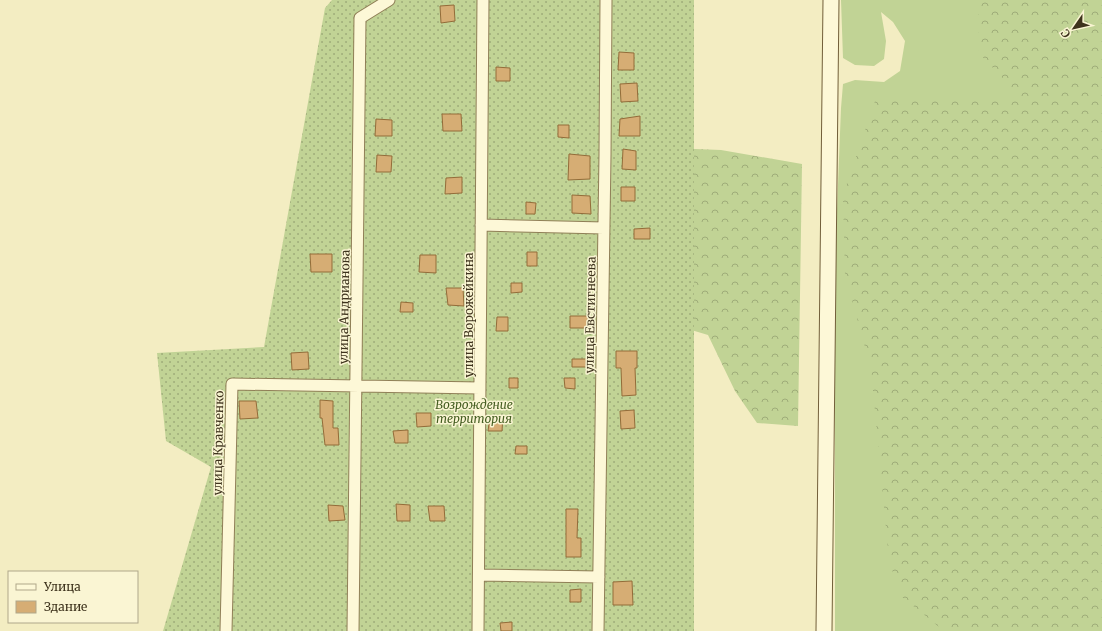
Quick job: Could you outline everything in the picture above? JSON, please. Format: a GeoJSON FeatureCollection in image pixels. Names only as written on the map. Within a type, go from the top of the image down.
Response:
{"type":"FeatureCollection","features":[{"type":"Feature","properties":{"kind":"main road"},"geometry":{"type":"LineString","coordinates":[[824,631],[831,0]]}},
{"type":"Feature","properties":{"kind":"street","name":"улица Андрианова"},"geometry":{"type":"LineString","coordinates":[[353,631],[360,18],[389,0]]}},
{"type":"Feature","properties":{"kind":"street","name":"улица Ворожейкина"},"geometry":{"type":"LineString","coordinates":[[478,631],[483,0]]}},
{"type":"Feature","properties":{"kind":"street","name":"улица Евстигнеева"},"geometry":{"type":"LineString","coordinates":[[598,631],[606,0]]}},
{"type":"Feature","properties":{"kind":"street"},"geometry":{"type":"LineString","coordinates":[[481,225],[604,228]]}},
{"type":"Feature","properties":{"kind":"street","name":"улица Кравченко"},"geometry":{"type":"LineString","coordinates":[[226,631],[232,384],[480,388]]}},
{"type":"Feature","properties":{"kind":"street"},"geometry":{"type":"LineString","coordinates":[[479,576],[599,577]]}},
{"type":"Feature","properties":{"kind":"green space","name":"Возрождение территория"},"geometry":{"type":"Polygon","coordinates":[[[332,0],[694,0],[694,631],[163,631],[211,467],[166,441],[157,353],[264,347],[325,8],[332,0]]]}},
{"type":"Feature","properties":{"kind":"green space"},"geometry":{"type":"Polygon","coordinates":[[[841,0],[1102,0],[1102,631],[835,631],[835,262],[843,84],[855,80],[884,82],[900,71],[905,41],[893,22],[881,12],[886,41],[884,59],[874,66],[855,65],[843,58],[841,0]]]}},
{"type":"Feature","properties":{"kind":"green space"},"geometry":{"type":"Polygon","coordinates":[[[978,0],[1102,0],[1102,631],[944,631],[901,596],[889,561],[871,369],[845,275],[843,195],[876,98],[1022,99],[979,53],[978,0]]]}},
{"type":"Feature","properties":{"kind":"green space"},"geometry":{"type":"Polygon","coordinates":[[[670,148],[721,150],[802,164],[798,426],[757,423],[735,391],[708,335],[621,309],[670,148]]]}},
{"type":"Feature","properties":{"kind":"building"},"geometry":{"type":"Polygon","coordinates":[[[454,5],[455,21],[441,23],[440,6],[454,5]]]}},
{"type":"Feature","properties":{"kind":"building"},"geometry":{"type":"Polygon","coordinates":[[[619,52],[634,53],[634,70],[618,70],[619,52]]]}},
{"type":"Feature","properties":{"kind":"building"},"geometry":{"type":"Polygon","coordinates":[[[496,67],[510,68],[510,81],[496,81],[496,67]]]}},
{"type":"Feature","properties":{"kind":"building"},"geometry":{"type":"Polygon","coordinates":[[[637,83],[638,101],[621,102],[620,84],[637,83]]]}},
{"type":"Feature","properties":{"kind":"building"},"geometry":{"type":"Polygon","coordinates":[[[442,114],[461,114],[462,131],[443,131],[442,114]]]}},
{"type":"Feature","properties":{"kind":"building"},"geometry":{"type":"Polygon","coordinates":[[[640,116],[640,136],[619,136],[620,119],[640,116]]]}},
{"type":"Feature","properties":{"kind":"building"},"geometry":{"type":"Polygon","coordinates":[[[376,119],[392,120],[392,136],[375,136],[376,119]]]}},
{"type":"Feature","properties":{"kind":"building"},"geometry":{"type":"Polygon","coordinates":[[[558,125],[569,125],[569,138],[558,137],[558,125]]]}},
{"type":"Feature","properties":{"kind":"building"},"geometry":{"type":"Polygon","coordinates":[[[623,149],[636,151],[636,170],[622,169],[623,149]]]}},
{"type":"Feature","properties":{"kind":"building"},"geometry":{"type":"Polygon","coordinates":[[[569,154],[590,156],[590,179],[568,180],[569,154]]]}},
{"type":"Feature","properties":{"kind":"building"},"geometry":{"type":"Polygon","coordinates":[[[377,155],[392,156],[391,172],[376,172],[377,155]]]}},
{"type":"Feature","properties":{"kind":"building"},"geometry":{"type":"Polygon","coordinates":[[[462,177],[462,193],[445,194],[446,178],[462,177]]]}},
{"type":"Feature","properties":{"kind":"building"},"geometry":{"type":"Polygon","coordinates":[[[621,187],[635,187],[635,201],[621,201],[621,187]]]}},
{"type":"Feature","properties":{"kind":"building"},"geometry":{"type":"Polygon","coordinates":[[[572,195],[590,196],[591,214],[572,213],[572,195]]]}},
{"type":"Feature","properties":{"kind":"building"},"geometry":{"type":"Polygon","coordinates":[[[526,202],[536,203],[535,214],[526,214],[526,202]]]}},
{"type":"Feature","properties":{"kind":"building"},"geometry":{"type":"Polygon","coordinates":[[[650,228],[650,239],[634,239],[634,229],[650,228]]]}},
{"type":"Feature","properties":{"kind":"building"},"geometry":{"type":"Polygon","coordinates":[[[527,252],[537,252],[537,266],[527,266],[527,252]]]}},
{"type":"Feature","properties":{"kind":"building"},"geometry":{"type":"Polygon","coordinates":[[[310,254],[332,254],[332,272],[311,272],[310,254]]]}},
{"type":"Feature","properties":{"kind":"building"},"geometry":{"type":"Polygon","coordinates":[[[420,255],[436,255],[436,273],[419,272],[420,255]]]}},
{"type":"Feature","properties":{"kind":"building"},"geometry":{"type":"Polygon","coordinates":[[[511,283],[522,283],[522,292],[511,293],[511,283]]]}},
{"type":"Feature","properties":{"kind":"building"},"geometry":{"type":"Polygon","coordinates":[[[446,288],[463,288],[464,306],[448,305],[446,288]]]}},
{"type":"Feature","properties":{"kind":"building"},"geometry":{"type":"Polygon","coordinates":[[[401,302],[413,303],[413,312],[400,312],[401,302]]]}},
{"type":"Feature","properties":{"kind":"building"},"geometry":{"type":"Polygon","coordinates":[[[570,316],[588,316],[589,328],[570,328],[570,316]]]}},
{"type":"Feature","properties":{"kind":"building"},"geometry":{"type":"Polygon","coordinates":[[[497,317],[508,317],[508,331],[496,331],[497,317]]]}},
{"type":"Feature","properties":{"kind":"building"},"geometry":{"type":"Polygon","coordinates":[[[616,351],[637,351],[637,368],[635,368],[636,395],[622,396],[621,368],[616,368],[616,351]]]}},
{"type":"Feature","properties":{"kind":"building"},"geometry":{"type":"Polygon","coordinates":[[[308,352],[309,369],[292,370],[291,353],[308,352]]]}},
{"type":"Feature","properties":{"kind":"building"},"geometry":{"type":"Polygon","coordinates":[[[572,359],[586,359],[586,367],[572,367],[572,359]]]}},
{"type":"Feature","properties":{"kind":"building"},"geometry":{"type":"Polygon","coordinates":[[[509,378],[518,378],[518,388],[509,388],[509,378]]]}},
{"type":"Feature","properties":{"kind":"building"},"geometry":{"type":"Polygon","coordinates":[[[564,378],[575,378],[575,389],[565,388],[564,378]]]}},
{"type":"Feature","properties":{"kind":"building"},"geometry":{"type":"Polygon","coordinates":[[[320,400],[333,401],[333,428],[338,428],[339,445],[325,445],[322,418],[320,418],[320,400]]]}},
{"type":"Feature","properties":{"kind":"building"},"geometry":{"type":"Polygon","coordinates":[[[239,401],[256,401],[258,418],[240,419],[239,401]]]}},
{"type":"Feature","properties":{"kind":"building"},"geometry":{"type":"Polygon","coordinates":[[[634,410],[635,428],[621,429],[620,411],[634,410]]]}},
{"type":"Feature","properties":{"kind":"building"},"geometry":{"type":"Polygon","coordinates":[[[416,413],[431,413],[431,426],[417,427],[416,413]]]}},
{"type":"Feature","properties":{"kind":"building"},"geometry":{"type":"Polygon","coordinates":[[[490,416],[503,416],[502,431],[488,431],[490,416]]]}},
{"type":"Feature","properties":{"kind":"building"},"geometry":{"type":"Polygon","coordinates":[[[408,430],[408,443],[395,443],[393,431],[408,430]]]}},
{"type":"Feature","properties":{"kind":"building"},"geometry":{"type":"Polygon","coordinates":[[[516,446],[527,446],[527,454],[515,454],[516,446]]]}},
{"type":"Feature","properties":{"kind":"building"},"geometry":{"type":"Polygon","coordinates":[[[396,504],[410,505],[410,521],[397,521],[396,504]]]}},
{"type":"Feature","properties":{"kind":"building"},"geometry":{"type":"Polygon","coordinates":[[[328,505],[343,506],[345,520],[329,521],[328,505]]]}},
{"type":"Feature","properties":{"kind":"building"},"geometry":{"type":"Polygon","coordinates":[[[428,506],[444,506],[445,521],[430,521],[428,506]]]}},
{"type":"Feature","properties":{"kind":"building"},"geometry":{"type":"Polygon","coordinates":[[[566,509],[578,509],[577,538],[581,538],[581,557],[566,557],[566,509]]]}},
{"type":"Feature","properties":{"kind":"building"},"geometry":{"type":"Polygon","coordinates":[[[632,581],[633,605],[613,605],[613,582],[632,581]]]}},
{"type":"Feature","properties":{"kind":"building"},"geometry":{"type":"Polygon","coordinates":[[[581,589],[581,602],[570,602],[570,590],[581,589]]]}},
{"type":"Feature","properties":{"kind":"building"},"geometry":{"type":"Polygon","coordinates":[[[512,622],[512,631],[501,631],[500,623],[512,622]]]}}]}
